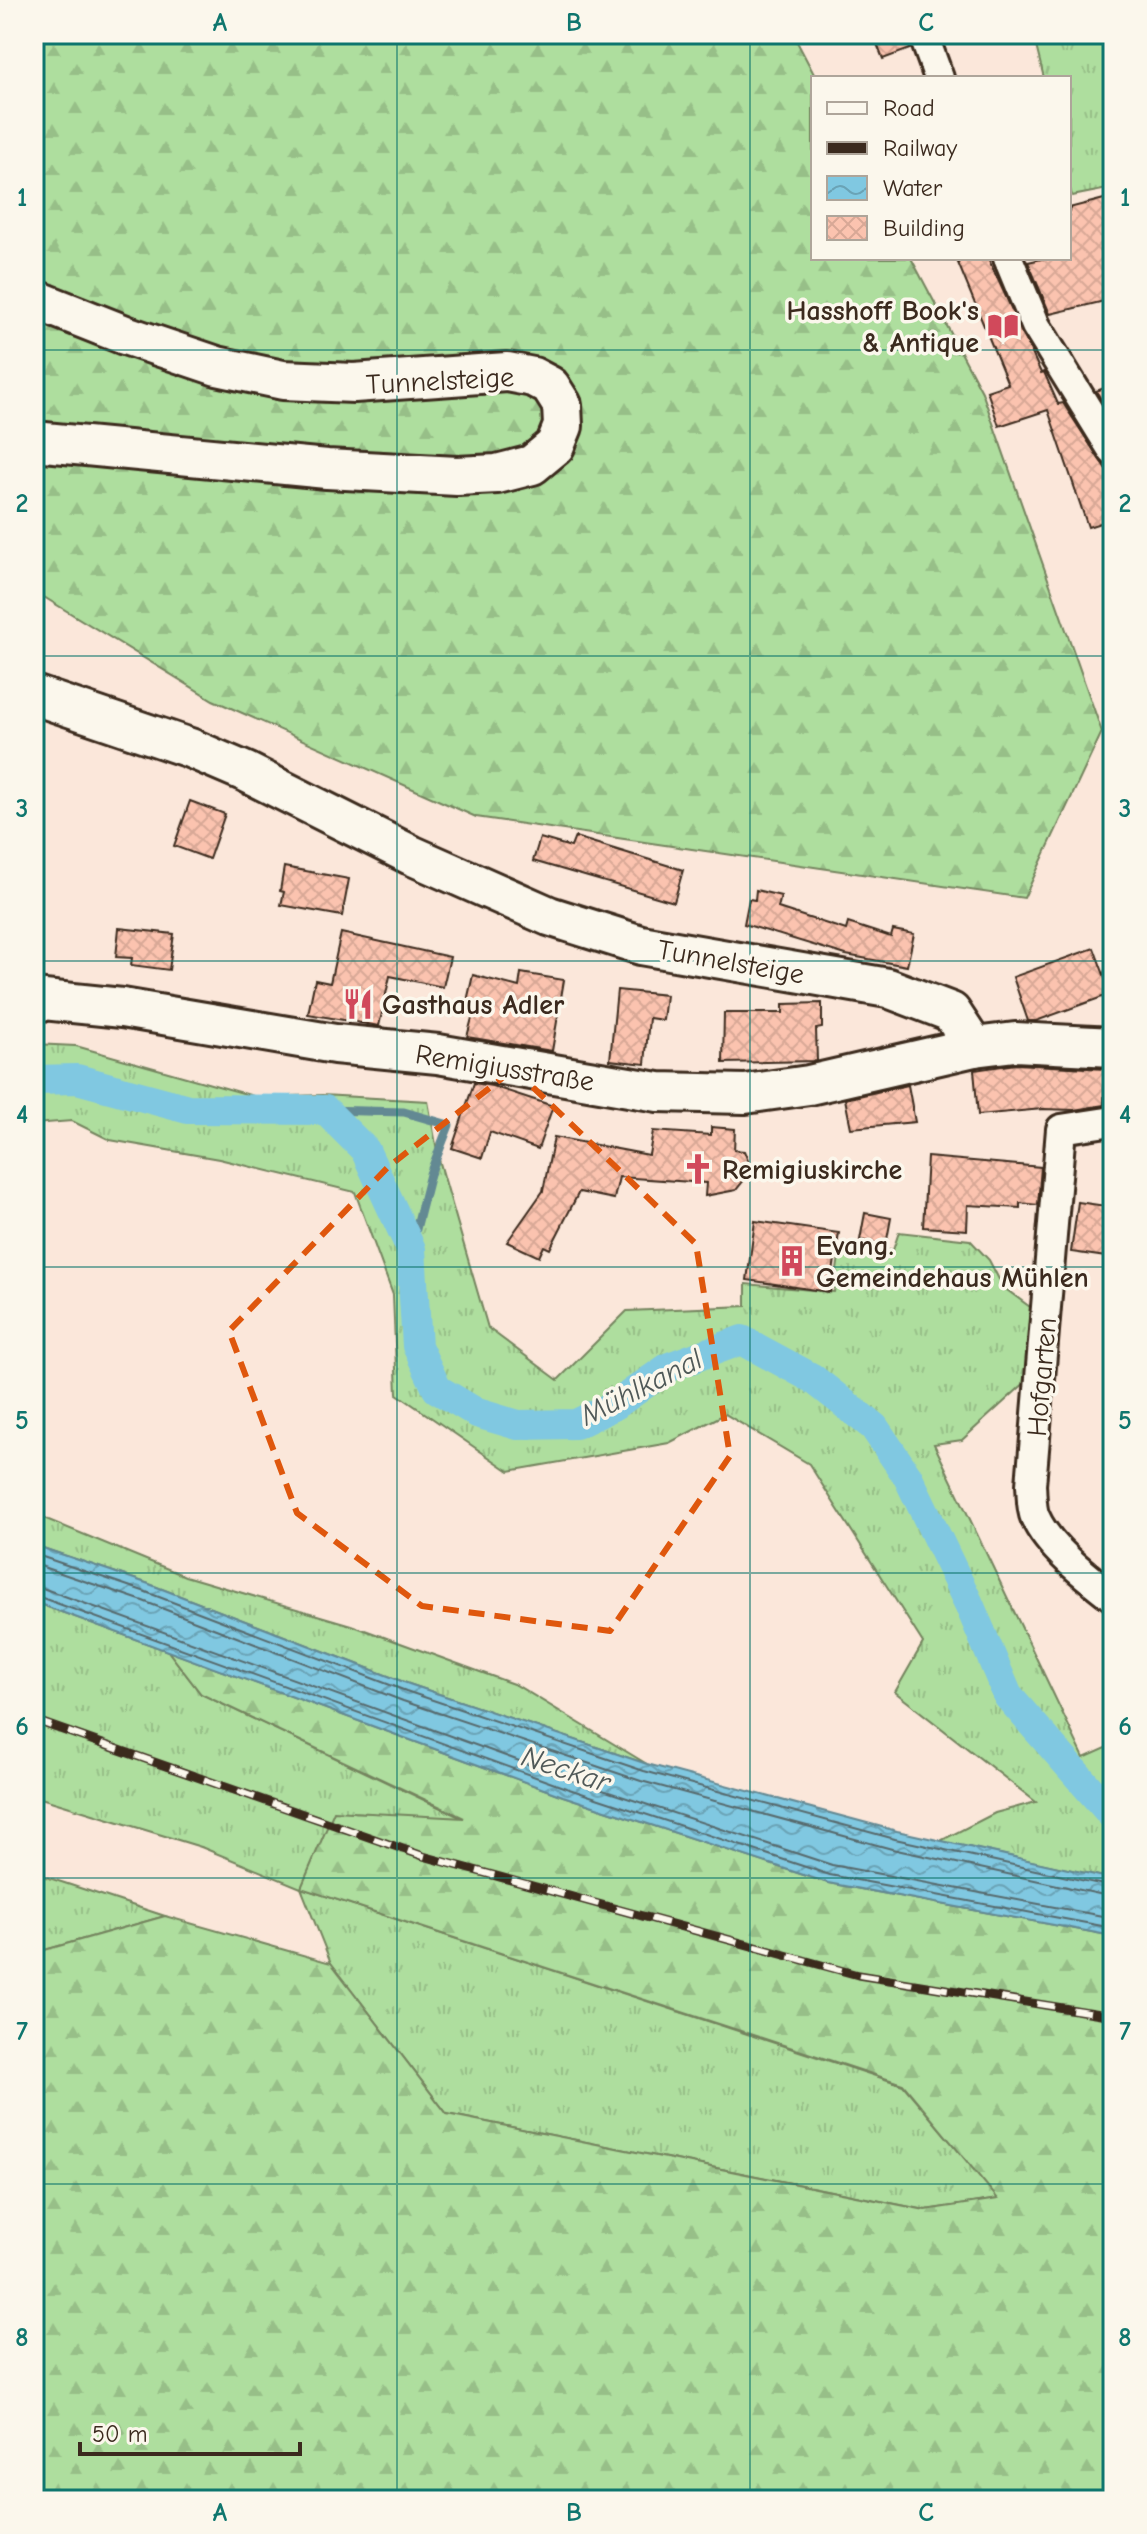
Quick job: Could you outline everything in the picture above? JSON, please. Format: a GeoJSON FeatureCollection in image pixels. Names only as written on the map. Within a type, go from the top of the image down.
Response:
{"type":"FeatureCollection","features":[{"type":"Feature","properties":{"kind":"street"},"geometry":{"type":"LineString","coordinates":[[923,34],[938,76]]}},
{"type":"Feature","properties":{"kind":"street"},"geometry":{"type":"LineString","coordinates":[[1009,260],[1036,326],[1113,451]]}},
{"type":"Feature","properties":{"kind":"street","name":"Tunnelsteige"},"geometry":{"type":"LineString","coordinates":[[34,299],[125,335],[217,366],[283,380],[354,383],[507,372],[533,377],[550,386],[562,405],[563,426],[555,446],[532,465],[497,474],[457,476],[327,469],[34,441]]}},
{"type":"Feature","properties":{"kind":"street","name":"Tunnelsteige"},"geometry":{"type":"LineString","coordinates":[[34,695],[190,748],[246,772],[435,866],[549,916],[641,945],[888,988],[951,1012],[974,1047]]}},
{"type":"Feature","properties":{"kind":"street","name":"Remigiusstraße"},"geometry":{"type":"LineString","coordinates":[[34,999],[122,1008],[335,1044],[438,1054],[658,1092],[745,1094],[809,1085],[974,1047],[1015,1042],[1113,1047]]}},
{"type":"Feature","properties":{"kind":"street","name":"Hofgarten"},"geometry":{"type":"LineString","coordinates":[[1113,1121],[1061,1129],[1031,1485],[1034,1515],[1047,1536],[1080,1571],[1113,1597]]}},
{"type":"Feature","properties":{"kind":"highlighted area"},"geometry":{"type":"Polygon","coordinates":[[[514,1069],[696,1244],[730,1456],[610,1631],[422,1606],[297,1513],[229,1331],[388,1167],[514,1069]]]}},
{"type":"Feature","properties":{"kind":"green space"},"geometry":{"type":"Polygon","coordinates":[[[34,34],[793,34],[815,76],[811,76],[811,260],[912,260],[982,392],[1102,732],[1024,898],[476,817],[213,700],[34,591],[34,34]]]}},
{"type":"Feature","properties":{"kind":"green space"},"geometry":{"type":"Polygon","coordinates":[[[1033,34],[1113,34],[1113,188],[1072,196],[1071,76],[1044,76],[1033,34]]]}},
{"type":"Feature","properties":{"kind":"green space"},"geometry":{"type":"Polygon","coordinates":[[[34,1044],[76,1046],[257,1097],[322,1095],[428,1101],[438,1156],[488,1328],[558,1380],[627,1311],[746,1306],[746,1284],[834,1292],[839,1256],[859,1258],[861,1244],[893,1250],[899,1232],[970,1240],[989,1260],[1003,1287],[1030,1307],[1028,1380],[962,1440],[934,1444],[1084,1758],[1113,1745],[1113,1879],[940,1841],[995,1813],[1036,1802],[895,1692],[923,1643],[809,1464],[725,1414],[669,1443],[509,1471],[397,1394],[393,1295],[355,1192],[219,1159],[110,1140],[72,1121],[34,1124],[34,1044]]]}},
{"type":"Feature","properties":{"kind":"green space"},"geometry":{"type":"Polygon","coordinates":[[[34,1514],[185,1576],[351,1625],[516,1685],[647,1764],[409,1684],[149,1584],[34,1545],[34,1514]]]}},
{"type":"Feature","properties":{"kind":"green space"},"geometry":{"type":"Polygon","coordinates":[[[34,1602],[168,1651],[201,1694],[466,1820],[301,1888],[201,1847],[34,1796],[34,1602]]]}},
{"type":"Feature","properties":{"kind":"green space"},"geometry":{"type":"Polygon","coordinates":[[[168,1651],[563,1796],[828,1883],[1113,1936],[1113,2500],[34,2500],[34,1953],[165,1916],[331,1963],[447,2114],[925,2210],[998,2199],[903,2084],[301,1888],[334,1811],[464,1818],[201,1694],[168,1651]]]}},
{"type":"Feature","properties":{"kind":"green space"},"geometry":{"type":"Polygon","coordinates":[[[34,1873],[165,1916],[34,1953],[34,1873]]]}},
{"type":"Feature","properties":{"kind":"green space"},"geometry":{"type":"Polygon","coordinates":[[[301,1888],[903,2085],[999,2199],[926,2210],[447,2114],[331,1963],[301,1888]]]}},
{"type":"Feature","properties":{"kind":"water","name":"Neckar"},"geometry":{"type":"Polygon","coordinates":[[[34,1545],[149,1584],[409,1684],[647,1764],[897,1831],[1113,1879],[1113,1936],[828,1883],[563,1796],[34,1602],[34,1545]]]}},
{"type":"Feature","properties":{"kind":"building"},"geometry":{"type":"Polygon","coordinates":[[[873,34],[906,34],[910,49],[883,59],[873,34]]]}},
{"type":"Feature","properties":{"kind":"building"},"geometry":{"type":"Polygon","coordinates":[[[1108,198],[1113,215],[1113,299],[1050,314],[1028,262],[1071,260],[1071,207],[1108,198]]]}},
{"type":"Feature","properties":{"kind":"building"},"geometry":{"type":"Polygon","coordinates":[[[957,260],[989,260],[1058,404],[1063,403],[1113,480],[1113,519],[1088,527],[1048,410],[999,426],[987,391],[1008,384],[957,260]]]}},
{"type":"Feature","properties":{"kind":"building"},"geometry":{"type":"Polygon","coordinates":[[[1113,385],[1113,419],[1096,391],[1113,385]]]}},
{"type":"Feature","properties":{"kind":"building"},"geometry":{"type":"Polygon","coordinates":[[[190,801],[225,814],[209,859],[174,846],[190,801]]]}},
{"type":"Feature","properties":{"kind":"building"},"geometry":{"type":"Polygon","coordinates":[[[575,837],[683,870],[674,902],[533,861],[540,838],[571,847],[575,837]]]}},
{"type":"Feature","properties":{"kind":"building"},"geometry":{"type":"Polygon","coordinates":[[[284,867],[349,879],[342,916],[281,905],[284,867]]]}},
{"type":"Feature","properties":{"kind":"building"},"geometry":{"type":"Polygon","coordinates":[[[756,890],[781,896],[778,908],[846,930],[848,923],[891,937],[893,930],[914,934],[907,966],[846,955],[744,924],[749,899],[755,900],[756,890]]]}},
{"type":"Feature","properties":{"kind":"building"},"geometry":{"type":"Polygon","coordinates":[[[119,928],[174,934],[169,970],[131,965],[132,958],[116,957],[119,928]]]}},
{"type":"Feature","properties":{"kind":"building"},"geometry":{"type":"Polygon","coordinates":[[[341,933],[450,957],[443,987],[390,976],[379,1026],[308,1014],[315,980],[330,983],[341,933]]]}},
{"type":"Feature","properties":{"kind":"building"},"geometry":{"type":"Polygon","coordinates":[[[1094,948],[1111,994],[1036,1021],[1028,1021],[1013,977],[1094,948]]]}},
{"type":"Feature","properties":{"kind":"building"},"geometry":{"type":"Polygon","coordinates":[[[521,973],[564,980],[552,1051],[467,1037],[476,1003],[467,1001],[473,975],[519,987],[521,973]]]}},
{"type":"Feature","properties":{"kind":"building"},"geometry":{"type":"Polygon","coordinates":[[[617,990],[666,995],[663,1020],[649,1018],[645,1064],[610,1060],[617,990]]]}},
{"type":"Feature","properties":{"kind":"building"},"geometry":{"type":"Polygon","coordinates":[[[822,1003],[822,1028],[816,1029],[817,1061],[723,1063],[724,1013],[783,1013],[783,1004],[822,1003]]]}},
{"type":"Feature","properties":{"kind":"building"},"geometry":{"type":"Polygon","coordinates":[[[1016,1064],[1105,1069],[1104,1105],[1074,1110],[1043,1109],[978,1115],[974,1070],[1016,1064]]]}},
{"type":"Feature","properties":{"kind":"building"},"geometry":{"type":"Polygon","coordinates":[[[474,1083],[553,1106],[538,1149],[490,1132],[482,1158],[452,1148],[474,1083]]]}},
{"type":"Feature","properties":{"kind":"building"},"geometry":{"type":"Polygon","coordinates":[[[908,1085],[915,1122],[851,1128],[845,1099],[908,1085]]]}},
{"type":"Feature","properties":{"kind":"building"},"geometry":{"type":"Polygon","coordinates":[[[711,1127],[735,1129],[734,1150],[744,1151],[749,1163],[748,1175],[736,1190],[705,1196],[706,1183],[619,1177],[614,1199],[579,1192],[550,1249],[544,1246],[539,1257],[507,1242],[543,1191],[554,1137],[649,1155],[653,1131],[711,1135],[711,1127]]]}},
{"type":"Feature","properties":{"kind":"building"},"geometry":{"type":"Polygon","coordinates":[[[927,1157],[1041,1167],[1038,1205],[1020,1203],[1020,1208],[968,1205],[967,1230],[923,1227],[927,1157]]]}},
{"type":"Feature","properties":{"kind":"building"},"geometry":{"type":"Polygon","coordinates":[[[1078,1202],[1113,1207],[1113,1258],[1071,1252],[1078,1202]]]}},
{"type":"Feature","properties":{"kind":"building"},"geometry":{"type":"Polygon","coordinates":[[[865,1213],[891,1218],[886,1245],[860,1240],[865,1213]]]}},
{"type":"Feature","properties":{"kind":"building","name":"Evang. Gemeindehaus Mühlen"},"geometry":{"type":"Polygon","coordinates":[[[755,1221],[839,1233],[830,1292],[747,1280],[755,1221]]]}},
{"type":"Feature","properties":{"kind":"waterway","name":"Mühlkanal"},"geometry":{"type":"LineString","coordinates":[[34,1080],[77,1079],[188,1109],[325,1110],[365,1150],[411,1249],[417,1346],[437,1389],[477,1413],[518,1425],[576,1424],[615,1405],[669,1367],[742,1340],[812,1378],[874,1427],[908,1477],[969,1604],[1008,1696],[1113,1816]]}},
{"type":"Feature","properties":{"kind":"waterway"},"geometry":{"type":"LineString","coordinates":[[325,1110],[404,1112],[449,1125],[430,1174],[411,1249]]}},
{"type":"Feature","properties":{"kind":"railway"},"geometry":{"type":"LineString","coordinates":[[34,1720],[423,1856],[858,1975],[1113,2016]]}},
{"type":"Feature","properties":{"kind":"place","name":"Hasshoff Book's & Antique"},"geometry":{"type":"Point","coordinates":[1003,326]}},
{"type":"Feature","properties":{"kind":"place","name":"Gasthaus Adler"},"geometry":{"type":"Point","coordinates":[358,1004]}},
{"type":"Feature","properties":{"kind":"place","name":"Remigiuskirche"},"geometry":{"type":"Point","coordinates":[698,1169]}},
{"type":"Feature","properties":{"kind":"place","name":"Evang. Gemeindehaus Mühlen"},"geometry":{"type":"Point","coordinates":[792,1261]}}]}
